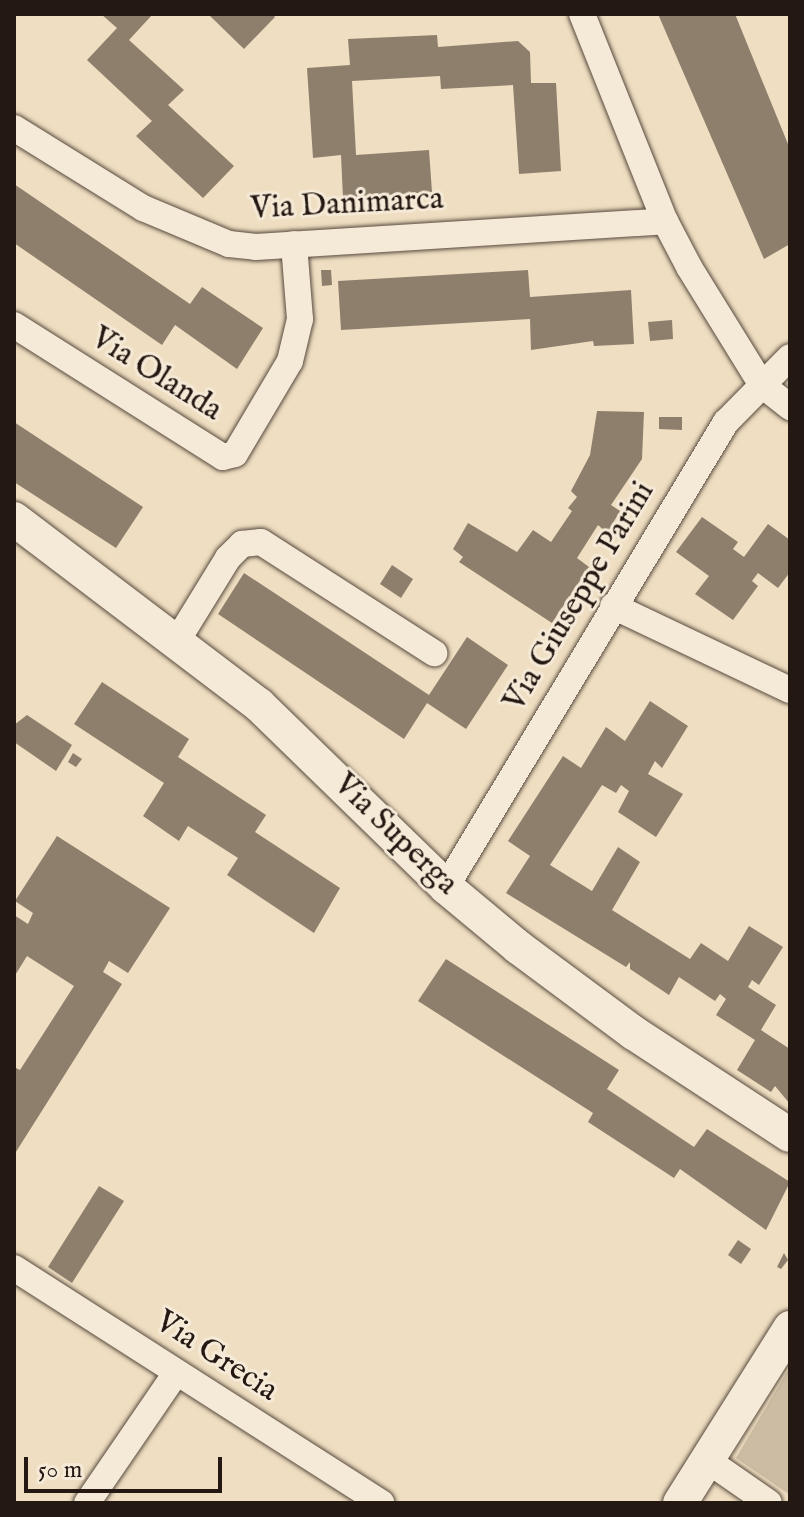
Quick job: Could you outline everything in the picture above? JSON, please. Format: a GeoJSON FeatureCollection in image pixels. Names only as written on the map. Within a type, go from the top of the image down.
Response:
{"type":"FeatureCollection","features":[{"type":"Feature","properties":{"kind":"street"},"geometry":{"type":"LineString","coordinates":[[582,14],[665,221],[762,385],[790,407]]}},
{"type":"Feature","properties":{"kind":"street","name":"Via Danimarca"},"geometry":{"type":"LineString","coordinates":[[14,128],[191,232],[229,244],[294,244],[665,221]]}},
{"type":"Feature","properties":{"kind":"street","name":"Via Olanda"},"geometry":{"type":"LineString","coordinates":[[14,325],[223,457],[235,454],[290,361],[300,319],[294,244]]}},
{"type":"Feature","properties":{"kind":"street","name":"Via Giuseppe Parini"},"geometry":{"type":"LineString","coordinates":[[446,887],[726,422],[790,357]]}},
{"type":"Feature","properties":{"kind":"street","name":"Via Superga"},"geometry":{"type":"LineString","coordinates":[[14,519],[259,705],[446,887],[634,1033],[790,1134]]}},
{"type":"Feature","properties":{"kind":"street"},"geometry":{"type":"LineString","coordinates":[[177,641],[228,558],[242,544],[261,542],[434,653]]}},
{"type":"Feature","properties":{"kind":"street"},"geometry":{"type":"LineString","coordinates":[[613,606],[790,690]]}},
{"type":"Feature","properties":{"kind":"street","name":"Via Grecia"},"geometry":{"type":"LineString","coordinates":[[14,1268],[381,1503]]}},
{"type":"Feature","properties":{"kind":"street"},"geometry":{"type":"LineString","coordinates":[[680,1503],[790,1328]]}},
{"type":"Feature","properties":{"kind":"street"},"geometry":{"type":"LineString","coordinates":[[87,1503],[176,1373]]}},
{"type":"Feature","properties":{"kind":"street"},"geometry":{"type":"LineString","coordinates":[[707,1460],[769,1503]]}},
{"type":"Feature","properties":{"kind":"shaded area"},"geometry":{"type":"Polygon","coordinates":[[[790,1367],[790,1495],[736,1458],[790,1367]]]}},
{"type":"Feature","properties":{"kind":"building"},"geometry":{"type":"Polygon","coordinates":[[[101,14],[153,14],[129,40],[184,90],[168,105],[234,166],[203,198],[136,136],[152,121],[87,60],[117,28],[101,14]]]}},
{"type":"Feature","properties":{"kind":"building"},"geometry":{"type":"Polygon","coordinates":[[[208,14],[272,14],[275,17],[244,49],[208,14]]]}},
{"type":"Feature","properties":{"kind":"building"},"geometry":{"type":"Polygon","coordinates":[[[658,14],[735,14],[790,149],[790,244],[764,259],[658,14]]]}},
{"type":"Feature","properties":{"kind":"building"},"geometry":{"type":"Polygon","coordinates":[[[437,35],[438,47],[518,41],[530,52],[531,83],[556,83],[561,171],[519,174],[513,85],[441,89],[440,76],[352,81],[356,155],[429,150],[432,192],[343,198],[341,155],[313,158],[307,68],[350,65],[348,39],[437,35]]]}},
{"type":"Feature","properties":{"kind":"building"},"geometry":{"type":"Polygon","coordinates":[[[14,184],[190,304],[202,287],[263,328],[237,369],[175,325],[162,345],[14,243],[14,184]]]}},
{"type":"Feature","properties":{"kind":"building"},"geometry":{"type":"Polygon","coordinates":[[[321,270],[331,270],[332,285],[322,286],[321,270]]]}},
{"type":"Feature","properties":{"kind":"building"},"geometry":{"type":"Polygon","coordinates":[[[528,270],[530,297],[631,290],[634,344],[594,346],[593,341],[531,350],[530,319],[341,330],[338,281],[528,270]]]}},
{"type":"Feature","properties":{"kind":"building"},"geometry":{"type":"Polygon","coordinates":[[[672,320],[673,339],[650,341],[648,322],[672,320]]]}},
{"type":"Feature","properties":{"kind":"building"},"geometry":{"type":"Polygon","coordinates":[[[597,411],[644,412],[642,459],[611,505],[620,511],[607,533],[598,525],[577,558],[589,567],[552,623],[459,562],[463,557],[453,549],[468,523],[517,552],[533,530],[551,542],[572,511],[568,508],[577,497],[571,491],[590,455],[597,411]]]}},
{"type":"Feature","properties":{"kind":"building"},"geometry":{"type":"Polygon","coordinates":[[[659,417],[682,417],[682,430],[659,429],[659,417]]]}},
{"type":"Feature","properties":{"kind":"building"},"geometry":{"type":"Polygon","coordinates":[[[14,422],[143,507],[116,548],[14,482],[14,422]]]}},
{"type":"Feature","properties":{"kind":"building"},"geometry":{"type":"Polygon","coordinates":[[[702,517],[738,542],[733,549],[744,557],[768,524],[790,540],[790,572],[778,588],[758,573],[752,581],[758,586],[733,620],[695,594],[709,576],[676,552],[702,517]]]}},
{"type":"Feature","properties":{"kind":"building"},"geometry":{"type":"Polygon","coordinates":[[[392,565],[413,579],[401,598],[380,584],[392,565]]]}},
{"type":"Feature","properties":{"kind":"building"},"geometry":{"type":"Polygon","coordinates":[[[244,573],[429,695],[467,637],[508,665],[466,729],[427,703],[404,739],[218,614],[244,573]]]}},
{"type":"Feature","properties":{"kind":"building"},"geometry":{"type":"Polygon","coordinates":[[[102,682],[189,739],[178,757],[266,815],[255,832],[340,888],[314,933],[227,875],[238,858],[188,826],[179,841],[143,816],[164,783],[74,724],[102,682]]]}},
{"type":"Feature","properties":{"kind":"building"},"geometry":{"type":"Polygon","coordinates":[[[650,701],[688,726],[662,768],[655,761],[648,774],[683,794],[656,837],[618,812],[629,791],[621,785],[616,793],[602,785],[550,865],[592,891],[618,847],[640,862],[612,910],[690,959],[701,943],[728,961],[749,926],[783,947],[759,985],[752,980],[748,987],[776,1005],[761,1030],[790,1049],[790,1104],[775,1086],[771,1092],[737,1070],[755,1040],[716,1015],[726,999],[720,994],[715,1001],[679,977],[669,995],[630,969],[630,962],[626,967],[506,893],[530,856],[508,841],[563,756],[581,768],[606,727],[625,741],[650,701]]]}},
{"type":"Feature","properties":{"kind":"building"},"geometry":{"type":"Polygon","coordinates":[[[27,715],[72,745],[56,771],[14,742],[14,725],[27,715]]]}},
{"type":"Feature","properties":{"kind":"building"},"geometry":{"type":"Polygon","coordinates":[[[73,753],[82,759],[76,767],[68,762],[73,753]]]}},
{"type":"Feature","properties":{"kind":"building"},"geometry":{"type":"Polygon","coordinates":[[[57,836],[170,908],[128,973],[109,961],[103,972],[122,984],[14,1155],[14,1067],[20,1070],[74,986],[27,956],[14,977],[14,915],[28,924],[33,913],[15,901],[57,836]]]}},
{"type":"Feature","properties":{"kind":"building"},"geometry":{"type":"Polygon","coordinates":[[[446,959],[619,1070],[607,1089],[694,1147],[707,1129],[790,1182],[766,1230],[680,1169],[674,1178],[588,1122],[593,1113],[418,1001],[446,959]]]}},
{"type":"Feature","properties":{"kind":"building"},"geometry":{"type":"Polygon","coordinates":[[[99,1186],[124,1201],[72,1283],[48,1267],[99,1186]]]}},
{"type":"Feature","properties":{"kind":"building"},"geometry":{"type":"Polygon","coordinates":[[[738,1240],[751,1249],[741,1264],[728,1255],[738,1240]]]}},
{"type":"Feature","properties":{"kind":"building"},"geometry":{"type":"Polygon","coordinates":[[[784,1253],[788,1260],[781,1269],[777,1267],[784,1253]]]}}]}
